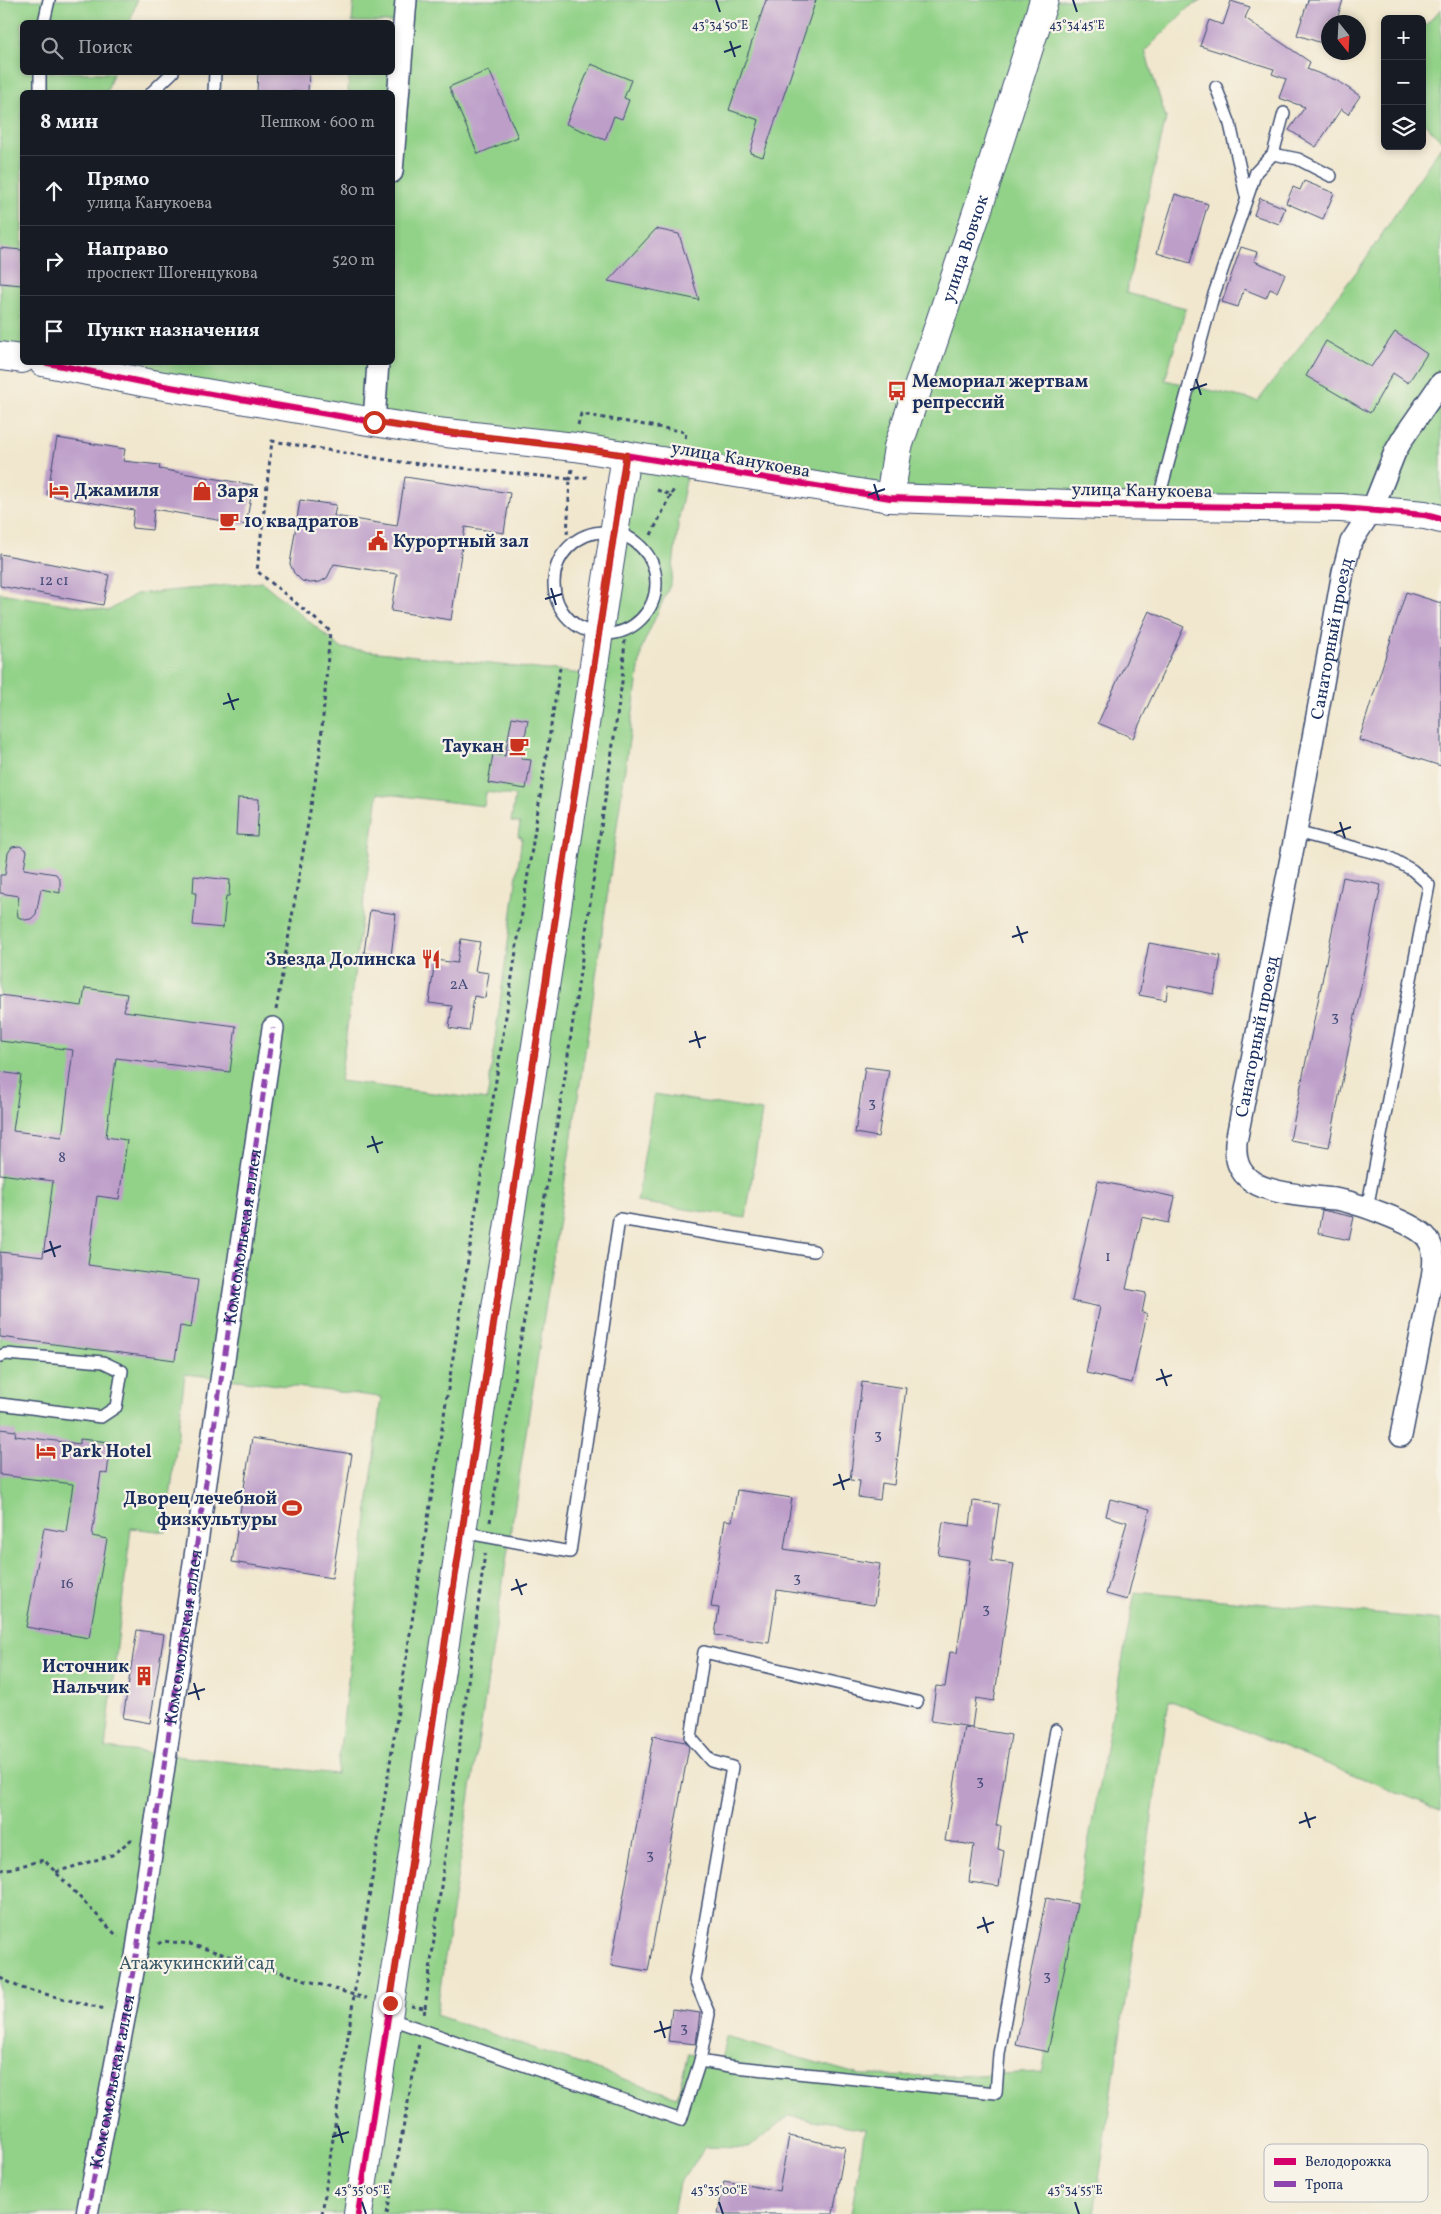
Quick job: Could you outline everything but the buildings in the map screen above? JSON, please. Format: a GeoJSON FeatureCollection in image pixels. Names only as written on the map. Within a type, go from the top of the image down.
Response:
{"type":"FeatureCollection","features":[{"type":"Feature","properties":{"kind":"street"},"geometry":{"type":"LineString","coordinates":[[395,135],[406,0]]}},
{"type":"Feature","properties":{"kind":"street","name":"улица Вовчок"},"geometry":{"type":"LineString","coordinates":[[890,498],[898,447],[979,206],[1044,0]]}},
{"type":"Feature","properties":{"kind":"street"},"geometry":{"type":"LineString","coordinates":[[0,356],[20,359]]}},
{"type":"Feature","properties":{"kind":"street","name":"улица Канукоева"},"geometry":{"type":"LineString","coordinates":[[58,365],[147,383],[374,422],[437,432],[575,447],[890,498],[1372,510],[1441,519]]}},
{"type":"Feature","properties":{"kind":"street"},"geometry":{"type":"LineString","coordinates":[[374,422],[378,365]]}},
{"type":"Feature","properties":{"kind":"street","name":"Санаторный проезд"},"geometry":{"type":"LineString","coordinates":[[1401,1436],[1434,1262],[1432,1248],[1427,1238],[1418,1229],[1367,1209],[1338,1200],[1284,1192],[1254,1184],[1242,1172],[1235,1155],[1350,542],[1372,510],[1403,438],[1441,383]]}},
{"type":"Feature","properties":{"kind":"street"},"geometry":{"type":"LineString","coordinates":[[358,2214],[398,2012],[474,1534],[612,636],[615,533],[626,455]]}},
{"type":"Feature","properties":{"kind":"street","name":"Комсомольская аллея"},"geometry":{"type":"LineString","coordinates":[[87,2214],[136,1956],[273,1028]]}},
{"type":"Feature","properties":{"kind":"lane"},"geometry":{"type":"LineString","coordinates":[[44,20],[49,0]]}},
{"type":"Feature","properties":{"kind":"lane"},"geometry":{"type":"LineString","coordinates":[[40,75],[40,90]]}},
{"type":"Feature","properties":{"kind":"lane"},"geometry":{"type":"LineString","coordinates":[[154,90],[170,75]]}},
{"type":"Feature","properties":{"kind":"lane"},"geometry":{"type":"LineString","coordinates":[[214,90],[215,75]]}},
{"type":"Feature","properties":{"kind":"lane"},"geometry":{"type":"LineString","coordinates":[[1216,87],[1230,124],[1247,198]]}},
{"type":"Feature","properties":{"kind":"lane"},"geometry":{"type":"LineString","coordinates":[[1157,505],[1212,300],[1256,172],[1274,154],[1284,113]]}},
{"type":"Feature","properties":{"kind":"lane"},"geometry":{"type":"LineString","coordinates":[[1274,154],[1298,159],[1332,176]]}},
{"type":"Feature","properties":{"kind":"lane"},"geometry":{"type":"LineString","coordinates":[[597,533],[615,533],[633,540],[647,554],[655,571],[656,591],[649,609],[636,624],[612,636],[582,628],[567,617],[558,602],[554,584],[557,566],[566,550],[580,539],[597,533]]}},
{"type":"Feature","properties":{"kind":"lane"},"geometry":{"type":"LineString","coordinates":[[1296,832],[1387,856],[1412,870],[1429,885],[1367,1209]]}},
{"type":"Feature","properties":{"kind":"lane"},"geometry":{"type":"LineString","coordinates":[[474,1534],[570,1552],[619,1219],[814,1251]]}},
{"type":"Feature","properties":{"kind":"lane"},"geometry":{"type":"LineString","coordinates":[[0,1356],[6,1354],[104,1362],[122,1371],[116,1407],[101,1417],[0,1404]]}},
{"type":"Feature","properties":{"kind":"lane"},"geometry":{"type":"LineString","coordinates":[[398,2012],[421,2030],[680,2120],[700,2061],[709,2014],[695,1980],[732,1767],[712,1761],[691,1738],[704,1652],[917,1702]]}},
{"type":"Feature","properties":{"kind":"lane"},"geometry":{"type":"LineString","coordinates":[[700,2061],[736,2067],[996,2093],[999,2054],[1056,1730]]}},
{"type":"Feature","properties":{"kind":"path"},"geometry":{"type":"LineString","coordinates":[[576,433],[581,414],[686,432],[686,440]]}},
{"type":"Feature","properties":{"kind":"path"},"geometry":{"type":"LineString","coordinates":[[273,1028],[320,753],[330,631],[257,571],[272,441],[401,462],[570,479],[587,477]]}},
{"type":"Feature","properties":{"kind":"path"},"geometry":{"type":"LineString","coordinates":[[567,536],[572,469]]}},
{"type":"Feature","properties":{"kind":"path"},"geometry":{"type":"LineString","coordinates":[[651,535],[675,487]]}},
{"type":"Feature","properties":{"kind":"path"},"geometry":{"type":"LineString","coordinates":[[657,490],[671,495]]}},
{"type":"Feature","properties":{"kind":"path"},"geometry":{"type":"LineString","coordinates":[[387,2214],[425,2008],[474,1534],[504,1448],[564,1083],[622,682],[612,636]]}},
{"type":"Feature","properties":{"kind":"path"},"geometry":{"type":"LineString","coordinates":[[322,2214],[354,1996],[560,668]]}},
{"type":"Feature","properties":{"kind":"path"},"geometry":{"type":"LineString","coordinates":[[56,1872],[112,1855],[156,1821]]}},
{"type":"Feature","properties":{"kind":"path"},"geometry":{"type":"LineString","coordinates":[[0,1869],[4,1870],[44,1860],[136,1956],[164,1941],[190,1944],[354,1996],[367,1998]]}},
{"type":"Feature","properties":{"kind":"path"},"geometry":{"type":"LineString","coordinates":[[0,1978],[21,1988],[125,2014]]}},
{"type":"Feature","properties":{"kind":"path"},"geometry":{"type":"LineString","coordinates":[[398,2012],[425,2008]]}},
{"type":"Feature","properties":{"kind":"green space"},"geometry":{"type":"Polygon","coordinates":[[[0,0],[137,0],[131,20],[20,20],[20,75],[112,75],[108,90],[20,90],[20,359],[0,356],[0,0]]]}},
{"type":"Feature","properties":{"kind":"green space","name":"Атажукинский сад"},"geometry":{"type":"Polygon","coordinates":[[[354,0],[1203,0],[1189,7],[1145,51],[1166,118],[1126,293],[1186,308],[1165,380],[1258,401],[1360,267],[1441,146],[1441,519],[1103,505],[689,466],[680,510],[671,583],[642,647],[590,1019],[436,2015],[677,2097],[688,2053],[721,2059],[726,2037],[860,2075],[954,2076],[1042,2072],[1077,1904],[1135,1592],[1441,1620],[1441,1810],[1169,1700],[1094,2214],[851,2214],[865,2129],[789,2116],[749,2148],[705,2147],[679,2183],[673,2214],[0,2214],[0,593],[108,611],[136,594],[262,582],[341,648],[593,675],[625,455],[56,365],[395,365],[395,90],[348,90],[349,75],[395,75],[395,20],[352,20],[354,0]],[[486,792],[484,806],[378,793],[340,1081],[487,1100],[522,837],[518,836],[520,823],[511,822],[515,796],[486,792]],[[185,1374],[166,1532],[131,1528],[105,1748],[337,1774],[381,1397],[185,1374]]]}},
{"type":"Feature","properties":{"kind":"green space"},"geometry":{"type":"Polygon","coordinates":[[[1441,9],[1441,141],[1426,124],[1426,25],[1441,9]]]}},
{"type":"Feature","properties":{"kind":"green space"},"geometry":{"type":"Polygon","coordinates":[[[654,1094],[762,1111],[746,1218],[637,1202],[654,1094]]]}},
{"type":"Feature","properties":{"kind":"marked path"},"geometry":{"type":"LineString","coordinates":[[87,2214],[136,1956],[273,1028]]}},
{"type":"Feature","properties":{"kind":"cycle path"},"geometry":{"type":"LineString","coordinates":[[58,365],[147,383],[374,422],[437,432],[575,447],[890,498],[1103,505],[1341,508],[1425,515],[1441,519]]}},
{"type":"Feature","properties":{"kind":"cycle path"},"geometry":{"type":"LineString","coordinates":[[358,2214],[626,455]]}},
{"type":"Feature","properties":{"kind":"place","name":"Мемориал жертвам репрессий"},"geometry":{"type":"Point","coordinates":[897,391]}},
{"type":"Feature","properties":{"kind":"place","name":"Джамиля"},"geometry":{"type":"Point","coordinates":[59,490]}},
{"type":"Feature","properties":{"kind":"place","name":"Заря"},"geometry":{"type":"Point","coordinates":[202,491]}},
{"type":"Feature","properties":{"kind":"place","name":"10 квадратов"},"geometry":{"type":"Point","coordinates":[229,521]}},
{"type":"Feature","properties":{"kind":"place","name":"Курортный зал"},"geometry":{"type":"Point","coordinates":[378,541]}},
{"type":"Feature","properties":{"kind":"place","name":"Таукан"},"geometry":{"type":"Point","coordinates":[519,746]}},
{"type":"Feature","properties":{"kind":"place","name":"Звезда Долинска"},"geometry":{"type":"Point","coordinates":[431,959]}},
{"type":"Feature","properties":{"kind":"place","name":"Park Hotel"},"geometry":{"type":"Point","coordinates":[46,1451]}},
{"type":"Feature","properties":{"kind":"place","name":"Дворец лечебной физкультуры"},"geometry":{"type":"Point","coordinates":[292,1508]}},
{"type":"Feature","properties":{"kind":"place","name":"Источник Нальчик"},"geometry":{"type":"Point","coordinates":[144,1676]}},
{"type":"Feature","properties":{"kind":"route"},"geometry":{"type":"LineString","coordinates":[[374,422],[437,432],[575,447],[626,455],[390,2003]]}}]}
